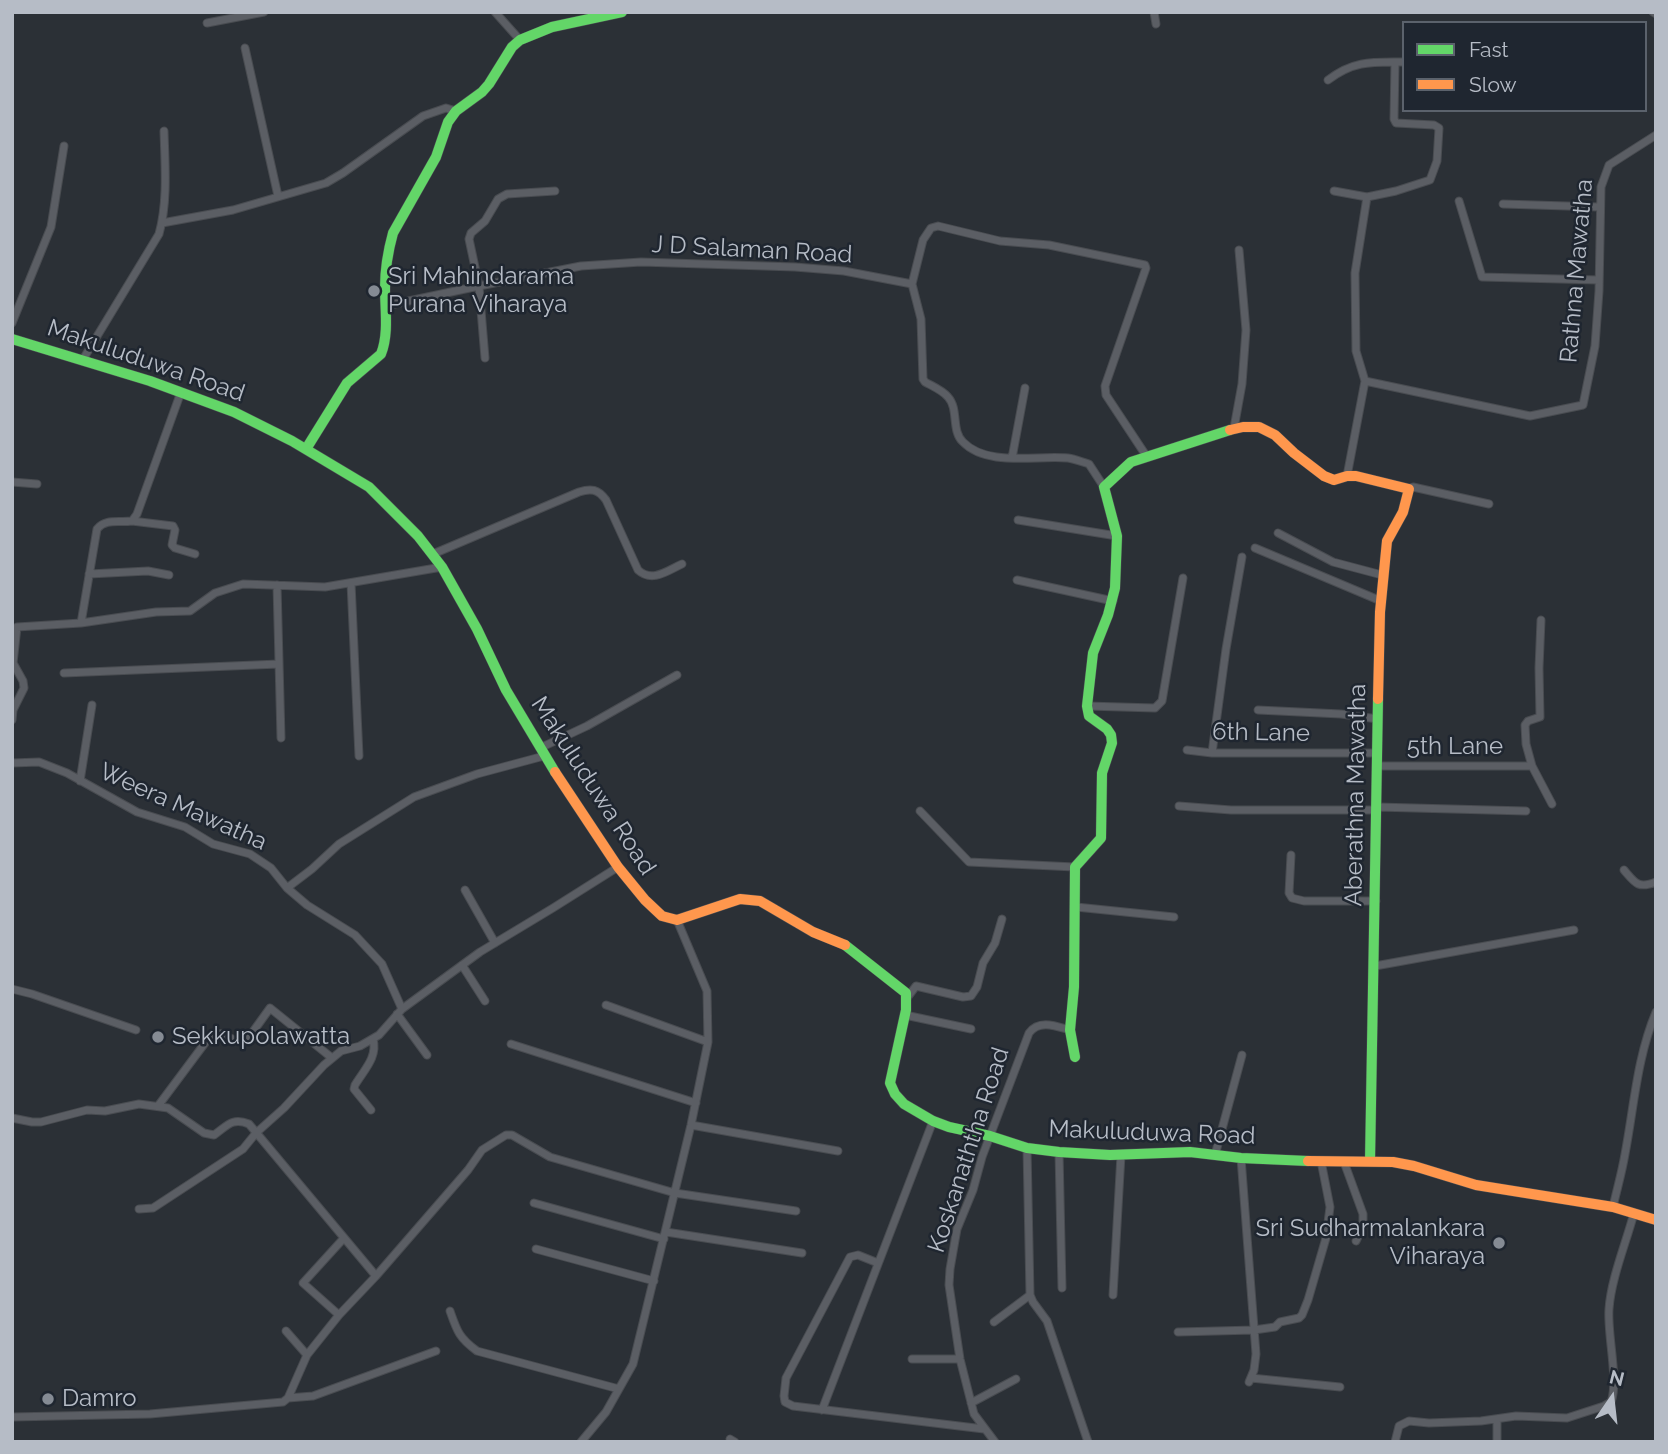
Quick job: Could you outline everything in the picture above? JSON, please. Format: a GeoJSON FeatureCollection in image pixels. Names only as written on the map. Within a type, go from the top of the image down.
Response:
{"type":"FeatureCollection","features":[{"type":"Feature","properties":{"kind":"street"},"geometry":{"type":"LineString","coordinates":[[207,23],[264,12]]}},
{"type":"Feature","properties":{"kind":"street"},"geometry":{"type":"LineString","coordinates":[[495,12],[520,40]]}},
{"type":"Feature","properties":{"kind":"street"},"geometry":{"type":"LineString","coordinates":[[306,449],[347,383],[381,353],[385,335],[386,265],[393,233],[436,157],[448,122],[456,111],[489,85],[506,54],[520,40],[552,27],[622,12]]}},
{"type":"Feature","properties":{"kind":"street"},"geometry":{"type":"LineString","coordinates":[[1154,12],[1156,24]]}},
{"type":"Feature","properties":{"kind":"street"},"geometry":{"type":"LineString","coordinates":[[245,48],[278,197]]}},
{"type":"Feature","properties":{"kind":"street"},"geometry":{"type":"LineString","coordinates":[[1328,80],[1337,73],[1364,62],[1399,62],[1394,119],[1396,123],[1434,125],[1439,128],[1437,161],[1430,180],[1367,197],[1334,191]]}},
{"type":"Feature","properties":{"kind":"street"},"geometry":{"type":"LineString","coordinates":[[162,223],[233,209],[314,187],[335,178],[423,116],[446,108],[456,111]]}},
{"type":"Feature","properties":{"kind":"street"},"geometry":{"type":"LineString","coordinates":[[82,361],[159,234],[165,177],[164,131]]}},
{"type":"Feature","properties":{"kind":"street","name":"Rathna Mawatha"},"geometry":{"type":"LineString","coordinates":[[1365,381],[1530,416],[1583,405],[1595,346],[1601,187],[1609,165],[1656,135]]}},
{"type":"Feature","properties":{"kind":"street"},"geometry":{"type":"LineString","coordinates":[[12,323],[51,227],[64,146]]}},
{"type":"Feature","properties":{"kind":"street"},"geometry":{"type":"LineString","coordinates":[[485,358],[479,286],[469,239],[471,233],[485,221],[498,199],[507,194],[555,191]]}},
{"type":"Feature","properties":{"kind":"street"},"geometry":{"type":"LineString","coordinates":[[1351,476],[1365,381],[1356,351],[1355,273],[1367,197]]}},
{"type":"Feature","properties":{"kind":"street"},"geometry":{"type":"LineString","coordinates":[[1459,201],[1482,277],[1599,280]]}},
{"type":"Feature","properties":{"kind":"street"},"geometry":{"type":"LineString","coordinates":[[1503,204],[1600,207]]}},
{"type":"Feature","properties":{"kind":"street"},"geometry":{"type":"LineString","coordinates":[[1075,1057],[1070,1030],[1074,987],[1075,867],[1101,838],[1102,773],[1112,743],[1107,729],[1089,716],[1087,706],[1093,653],[1115,588],[1117,536],[1104,487],[1089,464],[1068,458],[1012,458],[985,454],[970,449],[959,439],[954,406],[948,397],[925,382],[922,372],[920,319],[912,285],[923,240],[931,228],[938,226],[1000,241],[1049,245],[1145,265],[1105,386],[1106,395],[1147,457]]}},
{"type":"Feature","properties":{"kind":"street"},"geometry":{"type":"LineString","coordinates":[[1234,428],[1242,384],[1246,330],[1239,250]]}},
{"type":"Feature","properties":{"kind":"street","name":"J D Salaman Road"},"geometry":{"type":"LineString","coordinates":[[385,306],[581,266],[641,262],[844,271],[912,285]]}},
{"type":"Feature","properties":{"kind":"street","name":"Makuluduwa Road"},"geometry":{"type":"LineString","coordinates":[[12,339],[181,392],[234,412],[306,449],[369,488],[401,518],[442,567],[477,628],[506,691],[584,819],[618,867],[653,909],[662,916],[677,920]]}},
{"type":"Feature","properties":{"kind":"street"},"geometry":{"type":"LineString","coordinates":[[1012,458],[1025,388]]}},
{"type":"Feature","properties":{"kind":"street"},"geometry":{"type":"LineString","coordinates":[[132,521],[137,514],[181,392]]}},
{"type":"Feature","properties":{"kind":"street"},"geometry":{"type":"LineString","coordinates":[[1104,487],[1131,462],[1223,431],[1259,427],[1275,435],[1324,476],[1334,480],[1351,476],[1489,504]]}},
{"type":"Feature","properties":{"kind":"street"},"geometry":{"type":"LineString","coordinates":[[12,482],[37,484]]}},
{"type":"Feature","properties":{"kind":"street"},"geometry":{"type":"LineString","coordinates":[[433,554],[579,492],[592,489],[602,494],[606,500],[641,573],[659,575],[682,564]]}},
{"type":"Feature","properties":{"kind":"street","name":"Aberathna Mawatha"},"geometry":{"type":"LineString","coordinates":[[1370,1161],[1382,575],[1387,541],[1405,509],[1409,489]]}},
{"type":"Feature","properties":{"kind":"street"},"geometry":{"type":"LineString","coordinates":[[1018,520],[1117,536]]}},
{"type":"Feature","properties":{"kind":"street"},"geometry":{"type":"LineString","coordinates":[[80,623],[95,538],[100,525],[107,522],[132,521],[173,526],[175,548],[195,554]]}},
{"type":"Feature","properties":{"kind":"street"},"geometry":{"type":"LineString","coordinates":[[1278,533],[1333,562],[1382,575]]}},
{"type":"Feature","properties":{"kind":"street"},"geometry":{"type":"LineString","coordinates":[[1255,548],[1381,601]]}},
{"type":"Feature","properties":{"kind":"street"},"geometry":{"type":"LineString","coordinates":[[1212,753],[1242,557]]}},
{"type":"Feature","properties":{"kind":"street"},"geometry":{"type":"LineString","coordinates":[[12,720],[13,710],[24,688],[13,663],[15,629],[156,612],[190,611],[215,593],[243,584],[325,587],[442,567]]}},
{"type":"Feature","properties":{"kind":"street"},"geometry":{"type":"LineString","coordinates":[[89,574],[148,571],[169,575]]}},
{"type":"Feature","properties":{"kind":"street"},"geometry":{"type":"LineString","coordinates":[[1087,706],[1155,708],[1162,701],[1183,578]]}},
{"type":"Feature","properties":{"kind":"street"},"geometry":{"type":"LineString","coordinates":[[1017,580],[1112,601]]}},
{"type":"Feature","properties":{"kind":"street"},"geometry":{"type":"LineString","coordinates":[[351,583],[359,756]]}},
{"type":"Feature","properties":{"kind":"street"},"geometry":{"type":"LineString","coordinates":[[277,585],[281,738]]}},
{"type":"Feature","properties":{"kind":"street"},"geometry":{"type":"LineString","coordinates":[[1541,621],[1540,717],[1525,725],[1531,766],[1552,804]]}},
{"type":"Feature","properties":{"kind":"street"},"geometry":{"type":"LineString","coordinates":[[64,673],[279,664]]}},
{"type":"Feature","properties":{"kind":"street"},"geometry":{"type":"LineString","coordinates":[[287,888],[339,844],[414,797],[542,752],[677,675]]}},
{"type":"Feature","properties":{"kind":"street"},"geometry":{"type":"LineString","coordinates":[[80,781],[92,705]]}},
{"type":"Feature","properties":{"kind":"street"},"geometry":{"type":"LineString","coordinates":[[1258,710],[1341,714],[1378,719]]}},
{"type":"Feature","properties":{"kind":"street","name":"6th Lane"},"geometry":{"type":"LineString","coordinates":[[1187,750],[1212,753],[1377,753]]}},
{"type":"Feature","properties":{"kind":"street","name":"Weera Mawatha"},"geometry":{"type":"LineString","coordinates":[[12,763],[39,762],[67,773],[137,812],[185,827],[213,844],[250,854],[271,868],[287,888],[307,905],[355,935],[382,964],[400,1011],[427,1055]]}},
{"type":"Feature","properties":{"kind":"street","name":"5th Lane"},"geometry":{"type":"LineString","coordinates":[[1378,766],[1531,766]]}},
{"type":"Feature","properties":{"kind":"street"},"geometry":{"type":"LineString","coordinates":[[1179,806],[1231,810],[1377,808],[1526,811]]}},
{"type":"Feature","properties":{"kind":"street"},"geometry":{"type":"LineString","coordinates":[[920,811],[969,862],[1075,867]]}},
{"type":"Feature","properties":{"kind":"street"},"geometry":{"type":"LineString","coordinates":[[1291,855],[1289,893],[1293,898],[1304,901],[1376,901]]}},
{"type":"Feature","properties":{"kind":"street"},"geometry":{"type":"LineString","coordinates":[[139,1209],[153,1208],[243,1149],[332,1058],[379,1035],[400,1011],[462,965],[618,867]]}},
{"type":"Feature","properties":{"kind":"street"},"geometry":{"type":"LineString","coordinates":[[1624,870],[1637,884],[1645,886],[1656,882]]}},
{"type":"Feature","properties":{"kind":"street"},"geometry":{"type":"LineString","coordinates":[[465,890],[495,943]]}},
{"type":"Feature","properties":{"kind":"street"},"geometry":{"type":"LineString","coordinates":[[581,1442],[606,1412],[633,1364],[691,1125],[708,1042],[707,991],[677,920],[740,899],[760,901],[813,932],[835,938],[852,948],[903,990],[907,998],[916,986],[963,997],[971,996],[977,988],[983,963],[995,943],[1002,919]]}},
{"type":"Feature","properties":{"kind":"street"},"geometry":{"type":"LineString","coordinates":[[1076,907],[1174,917]]}},
{"type":"Feature","properties":{"kind":"street"},"geometry":{"type":"LineString","coordinates":[[1375,966],[1574,930]]}},
{"type":"Feature","properties":{"kind":"street"},"geometry":{"type":"LineString","coordinates":[[462,965],[485,1001]]}},
{"type":"Feature","properties":{"kind":"street"},"geometry":{"type":"LineString","coordinates":[[12,989],[136,1030]]}},
{"type":"Feature","properties":{"kind":"street","name":"Makuluduwa Road"},"geometry":{"type":"LineString","coordinates":[[907,998],[890,1083],[904,1104],[949,1127],[1027,1148],[1059,1152],[1190,1152],[1241,1158],[1393,1162],[1476,1185],[1613,1207],[1656,1220]]}},
{"type":"Feature","properties":{"kind":"street"},"geometry":{"type":"LineString","coordinates":[[606,1005],[708,1042]]}},
{"type":"Feature","properties":{"kind":"street"},"geometry":{"type":"LineString","coordinates":[[158,1106],[211,1035],[216,1032],[243,1042],[271,1008],[332,1058]]}},
{"type":"Feature","properties":{"kind":"street"},"geometry":{"type":"LineString","coordinates":[[1613,1207],[1641,1061],[1649,1027],[1656,1012]]}},
{"type":"Feature","properties":{"kind":"street"},"geometry":{"type":"LineString","coordinates":[[905,1015],[971,1029]]}},
{"type":"Feature","properties":{"kind":"street","name":"Koskanaththa Road"},"geometry":{"type":"LineString","coordinates":[[995,1442],[974,1414],[960,1359],[949,1285],[957,1229],[1029,1033],[1039,1025],[1070,1030]]}},
{"type":"Feature","properties":{"kind":"street"},"geometry":{"type":"LineString","coordinates":[[371,1110],[354,1090],[373,1055],[373,1039]]}},
{"type":"Feature","properties":{"kind":"street"},"geometry":{"type":"LineString","coordinates":[[511,1044],[696,1103]]}},
{"type":"Feature","properties":{"kind":"street"},"geometry":{"type":"LineString","coordinates":[[1215,1155],[1242,1055]]}},
{"type":"Feature","properties":{"kind":"street"},"geometry":{"type":"LineString","coordinates":[[12,1118],[41,1122],[87,1110],[105,1111],[139,1104],[169,1108],[204,1133],[214,1135],[233,1121],[249,1124],[376,1276]]}},
{"type":"Feature","properties":{"kind":"street"},"geometry":{"type":"LineString","coordinates":[[822,1410],[933,1121]]}},
{"type":"Feature","properties":{"kind":"street"},"geometry":{"type":"LineString","coordinates":[[691,1125],[838,1151]]}},
{"type":"Feature","properties":{"kind":"street"},"geometry":{"type":"LineString","coordinates":[[12,1417],[150,1415],[283,1402],[288,1398],[307,1355],[339,1315],[468,1170],[482,1150],[506,1135],[512,1135],[550,1157],[675,1192],[796,1211]]}},
{"type":"Feature","properties":{"kind":"street"},"geometry":{"type":"LineString","coordinates":[[1027,1148],[1030,1295],[1047,1321],[1088,1442]]}},
{"type":"Feature","properties":{"kind":"street"},"geometry":{"type":"LineString","coordinates":[[1059,1152],[1062,1288]]}},
{"type":"Feature","properties":{"kind":"street"},"geometry":{"type":"LineString","coordinates":[[1114,1295],[1121,1154]]}},
{"type":"Feature","properties":{"kind":"street"},"geometry":{"type":"LineString","coordinates":[[1241,1158],[1256,1354],[1250,1380],[1340,1388]]}},
{"type":"Feature","properties":{"kind":"street"},"geometry":{"type":"LineString","coordinates":[[1178,1332],[1254,1330],[1275,1327],[1284,1321],[1299,1318],[1304,1312],[1326,1238],[1330,1207],[1321,1161]]}},
{"type":"Feature","properties":{"kind":"street"},"geometry":{"type":"LineString","coordinates":[[1344,1161],[1363,1214],[1363,1226],[1356,1241]]}},
{"type":"Feature","properties":{"kind":"street"},"geometry":{"type":"LineString","coordinates":[[534,1203],[665,1236],[802,1253]]}},
{"type":"Feature","properties":{"kind":"street"},"geometry":{"type":"LineString","coordinates":[[1395,1442],[1399,1426],[1409,1421],[1429,1423],[1516,1416],[1567,1418],[1611,1402],[1614,1387],[1609,1307],[1634,1213]]}},
{"type":"Feature","properties":{"kind":"street"},"geometry":{"type":"LineString","coordinates":[[339,1315],[303,1283],[344,1238]]}},
{"type":"Feature","properties":{"kind":"street"},"geometry":{"type":"LineString","coordinates":[[536,1249],[654,1281]]}},
{"type":"Feature","properties":{"kind":"street"},"geometry":{"type":"LineString","coordinates":[[878,1263],[858,1255],[850,1257],[786,1378],[785,1402],[793,1406],[822,1410],[984,1429]]}},
{"type":"Feature","properties":{"kind":"street"},"geometry":{"type":"LineString","coordinates":[[994,1322],[1030,1295]]}},
{"type":"Feature","properties":{"kind":"street"},"geometry":{"type":"LineString","coordinates":[[450,1311],[463,1341],[477,1351],[619,1389]]}},
{"type":"Feature","properties":{"kind":"street"},"geometry":{"type":"LineString","coordinates":[[286,1331],[307,1355]]}},
{"type":"Feature","properties":{"kind":"street"},"geometry":{"type":"LineString","coordinates":[[288,1398],[313,1396],[436,1351]]}},
{"type":"Feature","properties":{"kind":"street"},"geometry":{"type":"LineString","coordinates":[[912,1359],[960,1359]]}},
{"type":"Feature","properties":{"kind":"street"},"geometry":{"type":"LineString","coordinates":[[971,1403],[1016,1379]]}},
{"type":"Feature","properties":{"kind":"street"},"geometry":{"type":"LineString","coordinates":[[1497,1419],[1497,1442]]}},
{"type":"Feature","properties":{"kind":"traffic: fast"},"geometry":{"type":"LineString","coordinates":[[306,449],[347,383],[381,354],[386,330],[386,267],[393,233],[436,157],[448,122],[456,111],[482,92],[512,47],[520,40],[552,27],[622,12]]}},
{"type":"Feature","properties":{"kind":"traffic: fast"},"geometry":{"type":"LineString","coordinates":[[12,339],[150,381],[234,412],[292,441],[369,487],[418,536],[442,567],[477,629],[506,690],[555,772]]}},
{"type":"Feature","properties":{"kind":"traffic: fast"},"geometry":{"type":"LineString","coordinates":[[1075,1057],[1070,1030],[1074,987],[1075,867],[1101,838],[1102,773],[1112,743],[1107,729],[1089,716],[1087,706],[1093,653],[1115,588],[1117,536],[1104,487],[1131,462],[1230,430]]}},
{"type":"Feature","properties":{"kind":"traffic: fast"},"geometry":{"type":"LineString","coordinates":[[1370,1161],[1378,699]]}},
{"type":"Feature","properties":{"kind":"traffic: fast"},"geometry":{"type":"LineString","coordinates":[[845,945],[906,993],[906,1010],[890,1083],[904,1104],[933,1121],[1027,1148],[1059,1152],[1110,1155],[1190,1152],[1241,1158],[1308,1161]]}},
{"type":"Feature","properties":{"kind":"traffic: slow"},"geometry":{"type":"LineString","coordinates":[[1230,430],[1259,427],[1275,435],[1324,476],[1334,480],[1356,476],[1409,489],[1403,512],[1387,541],[1380,612],[1378,699]]}},
{"type":"Feature","properties":{"kind":"traffic: slow"},"geometry":{"type":"LineString","coordinates":[[555,772],[618,867],[662,916],[677,920],[740,899],[760,901],[813,932],[845,945]]}},
{"type":"Feature","properties":{"kind":"traffic: slow"},"geometry":{"type":"LineString","coordinates":[[1308,1161],[1393,1162],[1476,1185],[1613,1207],[1656,1220]]}},
{"type":"Feature","properties":{"kind":"place","name":"Sri Mahindarama Purana Viharaya"},"geometry":{"type":"Point","coordinates":[374,291]}},
{"type":"Feature","properties":{"kind":"place","name":"Sekkupolawatta"},"geometry":{"type":"Point","coordinates":[158,1037]}},
{"type":"Feature","properties":{"kind":"place","name":"Sri Sudharmalankara Viharaya"},"geometry":{"type":"Point","coordinates":[1499,1243]}},
{"type":"Feature","properties":{"kind":"place","name":"Damro"},"geometry":{"type":"Point","coordinates":[48,1399]}}]}
